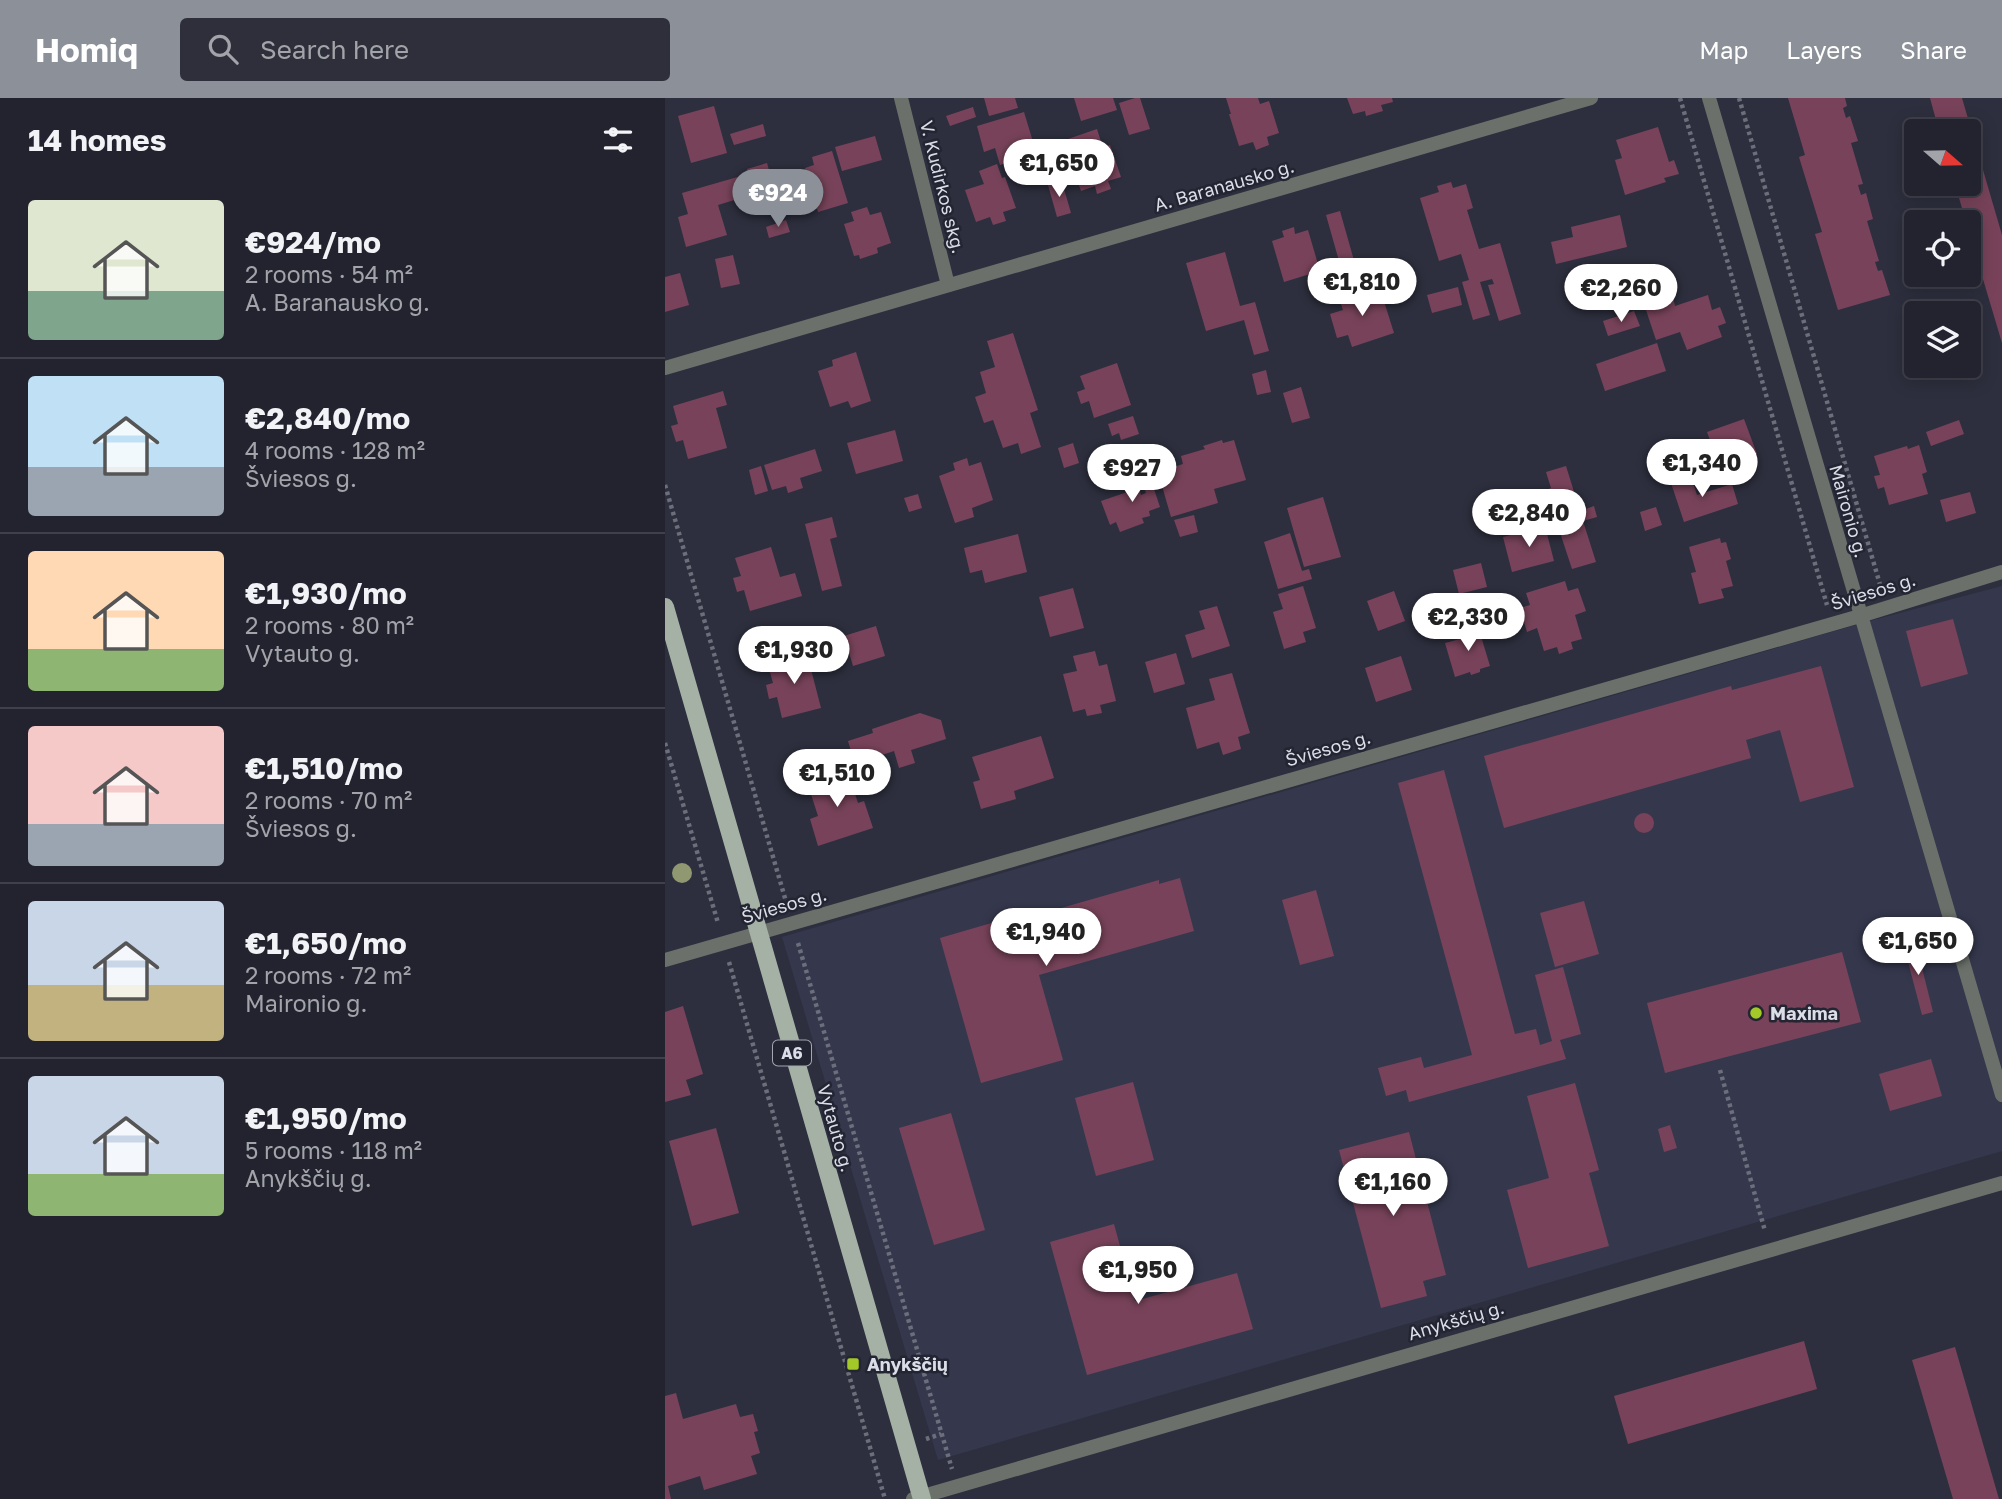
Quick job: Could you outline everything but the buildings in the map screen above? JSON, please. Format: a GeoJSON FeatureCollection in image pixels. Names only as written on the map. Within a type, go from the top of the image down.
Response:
{"type":"FeatureCollection","features":[{"type":"Feature","properties":{"kind":"main road","name":"Vytauto g."},"geometry":{"type":"LineString","coordinates":[[665,607],[919,1498]]}},
{"type":"Feature","properties":{"kind":"street","name":"V. Kudirkos skg."},"geometry":{"type":"LineString","coordinates":[[901,98],[948,285]]}},
{"type":"Feature","properties":{"kind":"street","name":"A. Baranausko g."},"geometry":{"type":"LineString","coordinates":[[665,368],[1591,98]]}},
{"type":"Feature","properties":{"kind":"street","name":"Maironio g."},"geometry":{"type":"LineString","coordinates":[[1709,98],[2002,1095]]}},
{"type":"Feature","properties":{"kind":"street","name":"Šviesos g."},"geometry":{"type":"LineString","coordinates":[[665,960],[1860,616],[2002,572]]}},
{"type":"Feature","properties":{"kind":"street","name":"Anykščių g."},"geometry":{"type":"LineString","coordinates":[[919,1498],[2002,1183]]}},
{"type":"Feature","properties":{"kind":"path"},"geometry":{"type":"LineString","coordinates":[[1680,98],[1832,624]]}},
{"type":"Feature","properties":{"kind":"path"},"geometry":{"type":"LineString","coordinates":[[1739,98],[1887,608]]}},
{"type":"Feature","properties":{"kind":"path"},"geometry":{"type":"LineString","coordinates":[[665,485],[957,1486]]}},
{"type":"Feature","properties":{"kind":"path"},"geometry":{"type":"LineString","coordinates":[[665,743],[885,1499]]}},
{"type":"Feature","properties":{"kind":"path"},"geometry":{"type":"LineString","coordinates":[[1720,1070],[1769,1249]]}},
{"type":"Feature","properties":{"kind":"shaded area"},"geometry":{"type":"Polygon","coordinates":[[[2002,586],[2002,1151],[938,1460],[782,937],[1866,622],[2002,586]]]}},
{"type":"Feature","properties":{"kind":"place","name":"Maxima"},"geometry":{"type":"Point","coordinates":[1756,1013]}},
{"type":"Feature","properties":{"kind":"place","name":"Anykščių"},"geometry":{"type":"Point","coordinates":[853,1364]}}]}
